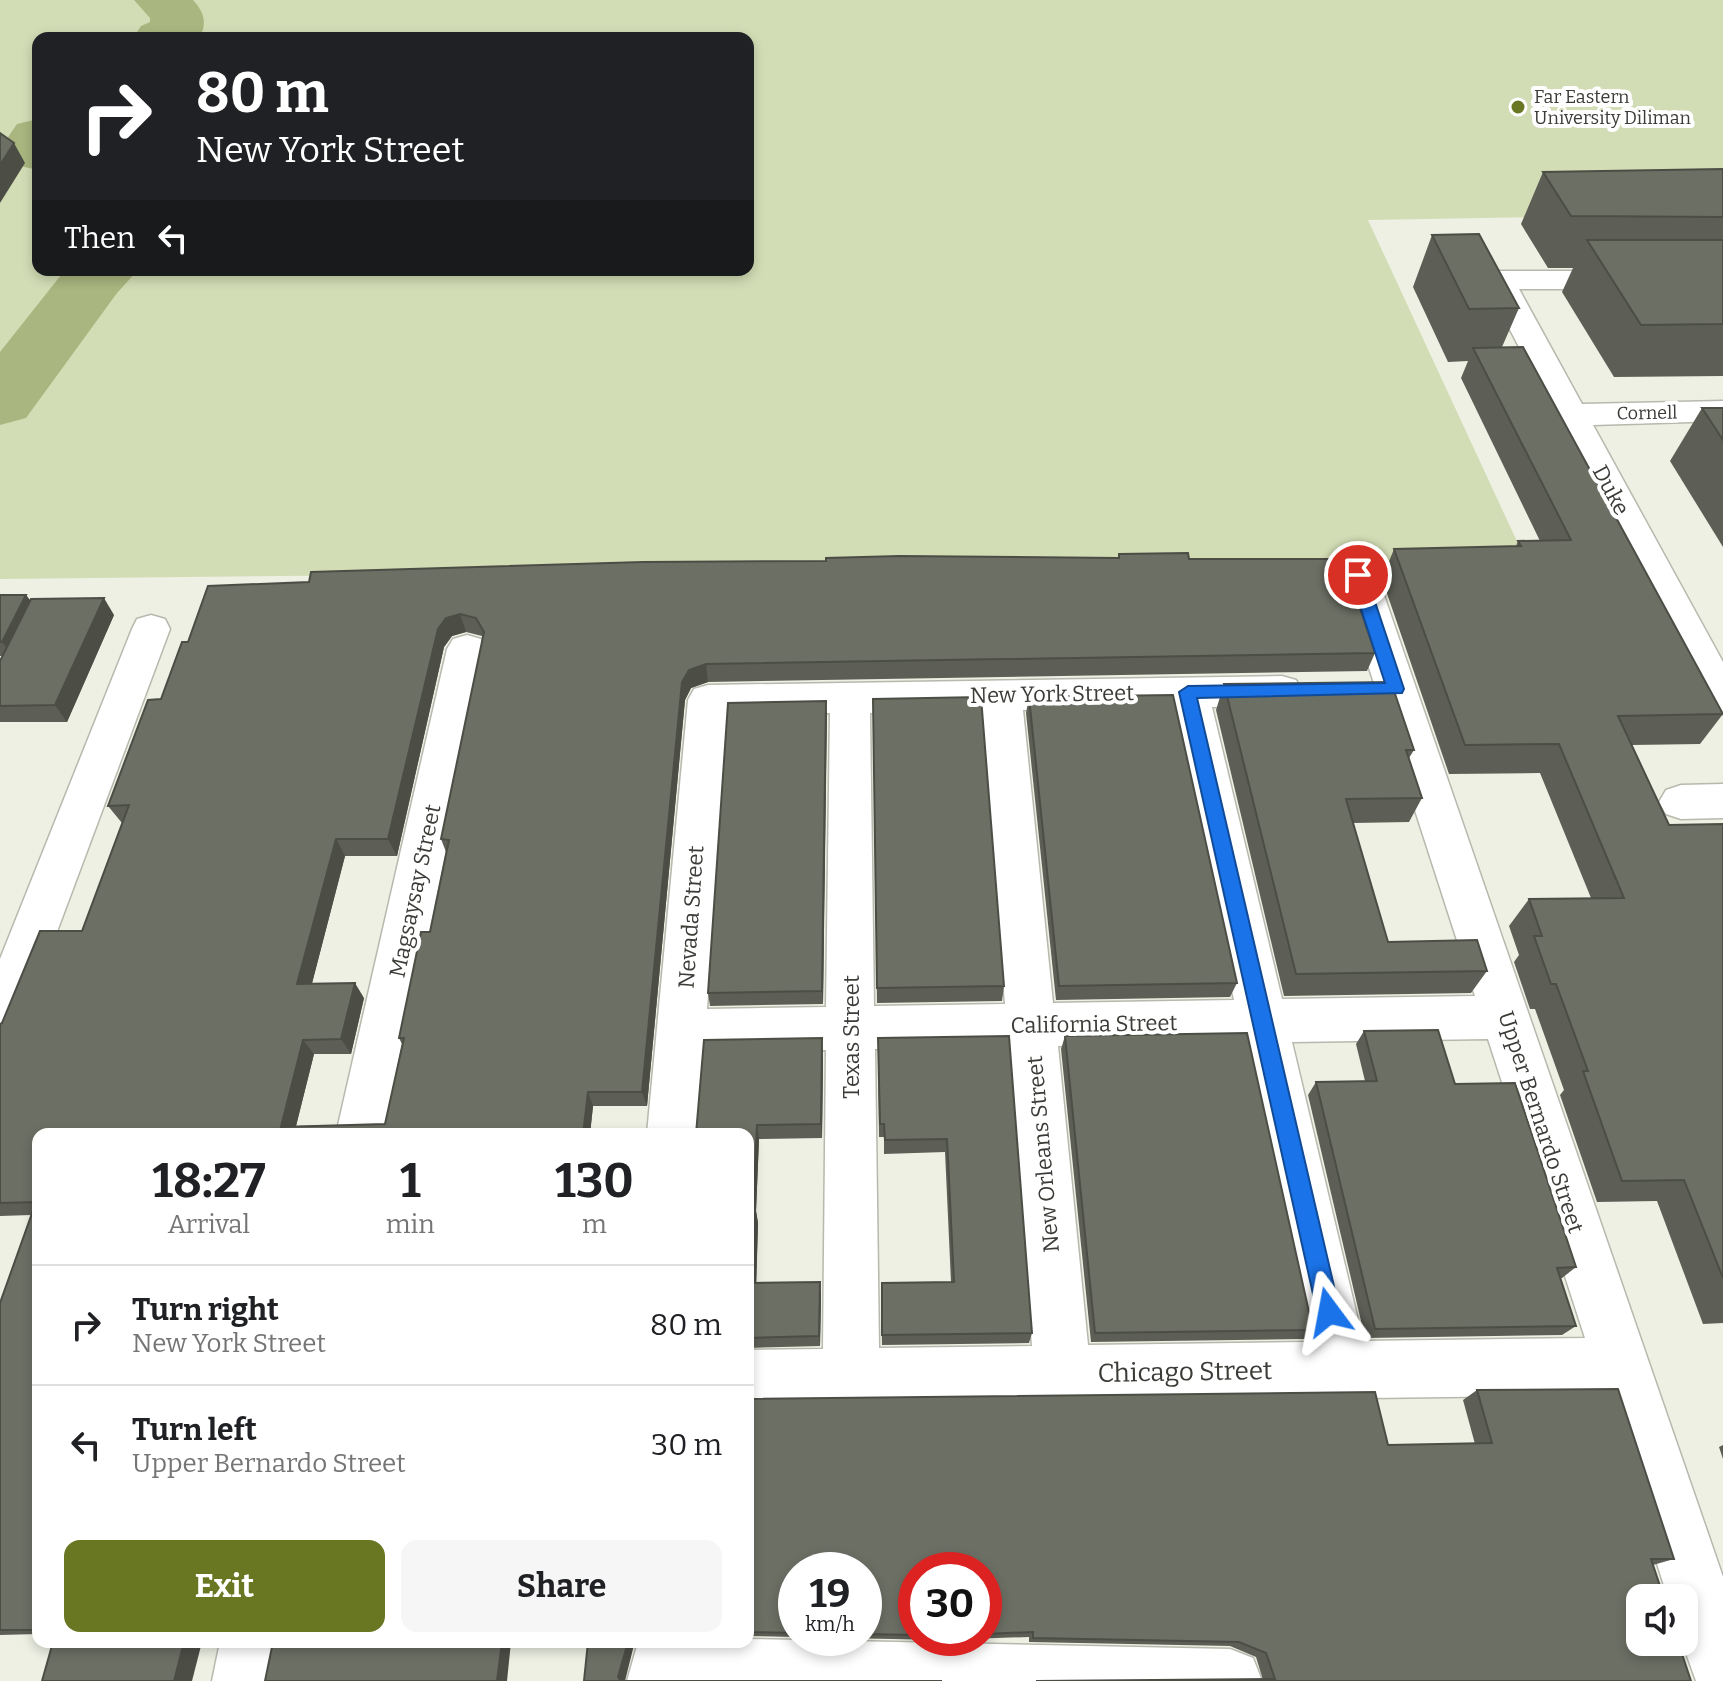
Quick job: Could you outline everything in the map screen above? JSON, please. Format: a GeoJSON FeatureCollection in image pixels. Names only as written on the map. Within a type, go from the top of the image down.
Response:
{"type":"FeatureCollection","features":[{"type":"Feature","properties":{"kind":"street","name":"Duke"},"geometry":{"type":"LineString","coordinates":[[1723,280],[1499,280],[1723,699]]}},
{"type":"Feature","properties":{"kind":"street","name":"Cornell"},"geometry":{"type":"LineString","coordinates":[[1571,415],[1723,411]]}},
{"type":"Feature","properties":{"kind":"street","name":"Upper Bernardo Street"},"geometry":{"type":"LineString","coordinates":[[1358,575],[1356,689],[1506,1017],[1723,1669]]}},
{"type":"Feature","properties":{"kind":"street"},"geometry":{"type":"LineString","coordinates":[[0,1020],[151,629]]}},
{"type":"Feature","properties":{"kind":"street","name":"Magsaysay Street"},"geometry":{"type":"LineString","coordinates":[[363,1128],[467,649]]}},
{"type":"Feature","properties":{"kind":"street","name":"New York Street"},"geometry":{"type":"LineString","coordinates":[[708,700],[1356,689]]}},
{"type":"Feature","properties":{"kind":"street"},"geometry":{"type":"LineString","coordinates":[[1188,692],[1342,1370]]}},
{"type":"Feature","properties":{"kind":"street","name":"New Orleans Street"},"geometry":{"type":"LineString","coordinates":[[1001,695],[1063,1374]]}},
{"type":"Feature","properties":{"kind":"street","name":"Texas Street"},"geometry":{"type":"LineString","coordinates":[[850,697],[851,1377]]}},
{"type":"Feature","properties":{"kind":"street","name":"Nevada Street"},"geometry":{"type":"LineString","coordinates":[[674,1128],[708,700]]}},
{"type":"Feature","properties":{"kind":"street","name":"California Street"},"geometry":{"type":"LineString","coordinates":[[683,1031],[1506,1017]]}},
{"type":"Feature","properties":{"kind":"street","name":"Chicago Street"},"geometry":{"type":"LineString","coordinates":[[754,1378],[1622,1366]]}},
{"type":"Feature","properties":{"kind":"street"},"geometry":{"type":"LineString","coordinates":[[244,1681],[251,1648]]}},
{"type":"Feature","properties":{"kind":"street"},"geometry":{"type":"LineString","coordinates":[[659,1681],[660,1669],[1230,1681]]}},
{"type":"Feature","properties":{"kind":"green space"},"geometry":{"type":"Polygon","coordinates":[[[0,0],[1723,0],[1723,214],[1368,220],[1527,563],[0,579],[0,0]]]}},
{"type":"Feature","properties":{"kind":"building"},"geometry":{"type":"Polygon","coordinates":[[[0,133],[14,143],[0,165],[0,133]]]}},
{"type":"Feature","properties":{"kind":"building"},"geometry":{"type":"Polygon","coordinates":[[[1723,169],[1723,217],[1571,216],[1543,172],[1723,169]]]}},
{"type":"Feature","properties":{"kind":"building"},"geometry":{"type":"Polygon","coordinates":[[[1479,234],[1519,308],[1469,309],[1432,235],[1479,234]]]}},
{"type":"Feature","properties":{"kind":"building"},"geometry":{"type":"Polygon","coordinates":[[[1587,240],[1723,240],[1723,324],[1641,325],[1587,240]]]}},
{"type":"Feature","properties":{"kind":"building"},"geometry":{"type":"Polygon","coordinates":[[[1523,347],[1723,714],[1618,716],[1669,825],[1723,824],[1723,1278],[1684,1180],[1622,1181],[1583,1071],[1588,1071],[1556,984],[1551,984],[1534,936],[1542,936],[1529,899],[1624,898],[1559,744],[1465,745],[1394,549],[1521,546],[1518,541],[1571,540],[1473,348],[1523,347]]]}},
{"type":"Feature","properties":{"kind":"building"},"geometry":{"type":"Polygon","coordinates":[[[1702,408],[1723,408],[1723,440],[1702,408]]]}},
{"type":"Feature","properties":{"kind":"building"},"geometry":{"type":"Polygon","coordinates":[[[1188,553],[1189,559],[1344,561],[1375,653],[706,664],[689,670],[682,682],[642,1092],[588,1092],[584,1128],[32,1128],[32,1202],[0,1203],[0,1024],[40,931],[82,931],[129,805],[108,806],[148,700],[161,699],[182,642],[188,642],[208,586],[309,582],[311,572],[643,562],[826,561],[826,558],[899,556],[1119,558],[1119,554],[1188,553]],[[460,614],[446,618],[438,629],[388,839],[336,839],[297,984],[355,983],[341,1039],[303,1040],[281,1127],[385,1124],[404,1038],[399,1038],[421,932],[430,932],[449,840],[441,839],[484,632],[476,618],[460,614]]]}},
{"type":"Feature","properties":{"kind":"building"},"geometry":{"type":"Polygon","coordinates":[[[0,595],[26,595],[2,642],[0,642],[0,595]]]}},
{"type":"Feature","properties":{"kind":"building"},"geometry":{"type":"Polygon","coordinates":[[[104,598],[55,705],[0,706],[0,661],[31,599],[104,598]]]}},
{"type":"Feature","properties":{"kind":"building"},"geometry":{"type":"Polygon","coordinates":[[[1391,682],[1414,750],[1406,750],[1422,798],[1346,799],[1388,942],[1477,940],[1487,971],[1296,974],[1224,684],[1391,682]]]}},
{"type":"Feature","properties":{"kind":"building"},"geometry":{"type":"Polygon","coordinates":[[[1173,695],[1237,983],[1059,986],[1029,697],[1173,695]]]}},
{"type":"Feature","properties":{"kind":"building"},"geometry":{"type":"Polygon","coordinates":[[[981,697],[1004,986],[877,988],[873,699],[981,697]]]}},
{"type":"Feature","properties":{"kind":"building"},"geometry":{"type":"Polygon","coordinates":[[[826,701],[822,991],[708,993],[728,703],[826,701]]]}},
{"type":"Feature","properties":{"kind":"building"},"geometry":{"type":"Polygon","coordinates":[[[1438,1030],[1455,1084],[1515,1083],[1576,1267],[1557,1268],[1576,1326],[1375,1329],[1316,1082],[1377,1081],[1364,1031],[1438,1030]]]}},
{"type":"Feature","properties":{"kind":"building"},"geometry":{"type":"Polygon","coordinates":[[[1247,1033],[1313,1330],[1095,1333],[1065,1036],[1247,1033]]]}},
{"type":"Feature","properties":{"kind":"building"},"geometry":{"type":"Polygon","coordinates":[[[1009,1036],[1032,1333],[882,1335],[882,1283],[954,1282],[947,1139],[885,1140],[884,1124],[880,1124],[878,1038],[1009,1036]]]}},
{"type":"Feature","properties":{"kind":"building"},"geometry":{"type":"Polygon","coordinates":[[[822,1038],[821,1124],[757,1125],[754,1189],[754,1128],[697,1128],[704,1040],[822,1038]]]}},
{"type":"Feature","properties":{"kind":"building"},"geometry":{"type":"Polygon","coordinates":[[[32,1213],[32,1630],[0,1630],[0,1303],[32,1213]]]}},
{"type":"Feature","properties":{"kind":"building"},"geometry":{"type":"Polygon","coordinates":[[[820,1282],[819,1336],[754,1338],[754,1283],[820,1282]]]}},
{"type":"Feature","properties":{"kind":"building"},"geometry":{"type":"Polygon","coordinates":[[[1618,1389],[1674,1559],[1651,1559],[1659,1584],[1626,1584],[1626,1656],[1683,1656],[1691,1681],[1036,1681],[1275,1679],[1266,1653],[1239,1642],[1033,1638],[1033,1632],[1002,1633],[1002,1552],[898,1552],[898,1635],[882,1634],[882,1552],[778,1552],[778,1633],[754,1632],[754,1399],[1375,1392],[1388,1445],[1492,1443],[1477,1390],[1618,1389]]]}},
{"type":"Feature","properties":{"kind":"building"},"geometry":{"type":"Polygon","coordinates":[[[51,1648],[182,1648],[174,1681],[42,1681],[51,1648]]]}},
{"type":"Feature","properties":{"kind":"building"},"geometry":{"type":"Polygon","coordinates":[[[272,1648],[501,1648],[497,1681],[265,1681],[272,1648]]]}},
{"type":"Feature","properties":{"kind":"building"},"geometry":{"type":"Polygon","coordinates":[[[587,1648],[626,1648],[618,1677],[621,1681],[584,1681],[587,1648]]]}},
{"type":"Feature","properties":{"kind":"waterway"},"geometry":{"type":"LineString","coordinates":[[161,0],[177,14],[177,30],[173,32]]}},
{"type":"Feature","properties":{"kind":"waterway"},"geometry":{"type":"LineString","coordinates":[[0,402],[97,276]]}},
{"type":"Feature","properties":{"kind":"place","name":"Far Eastern University Diliman"},"geometry":{"type":"Point","coordinates":[1518,107]}},
{"type":"Feature","properties":{"kind":"route"},"geometry":{"type":"LineString","coordinates":[[1329,1312],[1188,692],[1396,689],[1358,575]]}}]}
